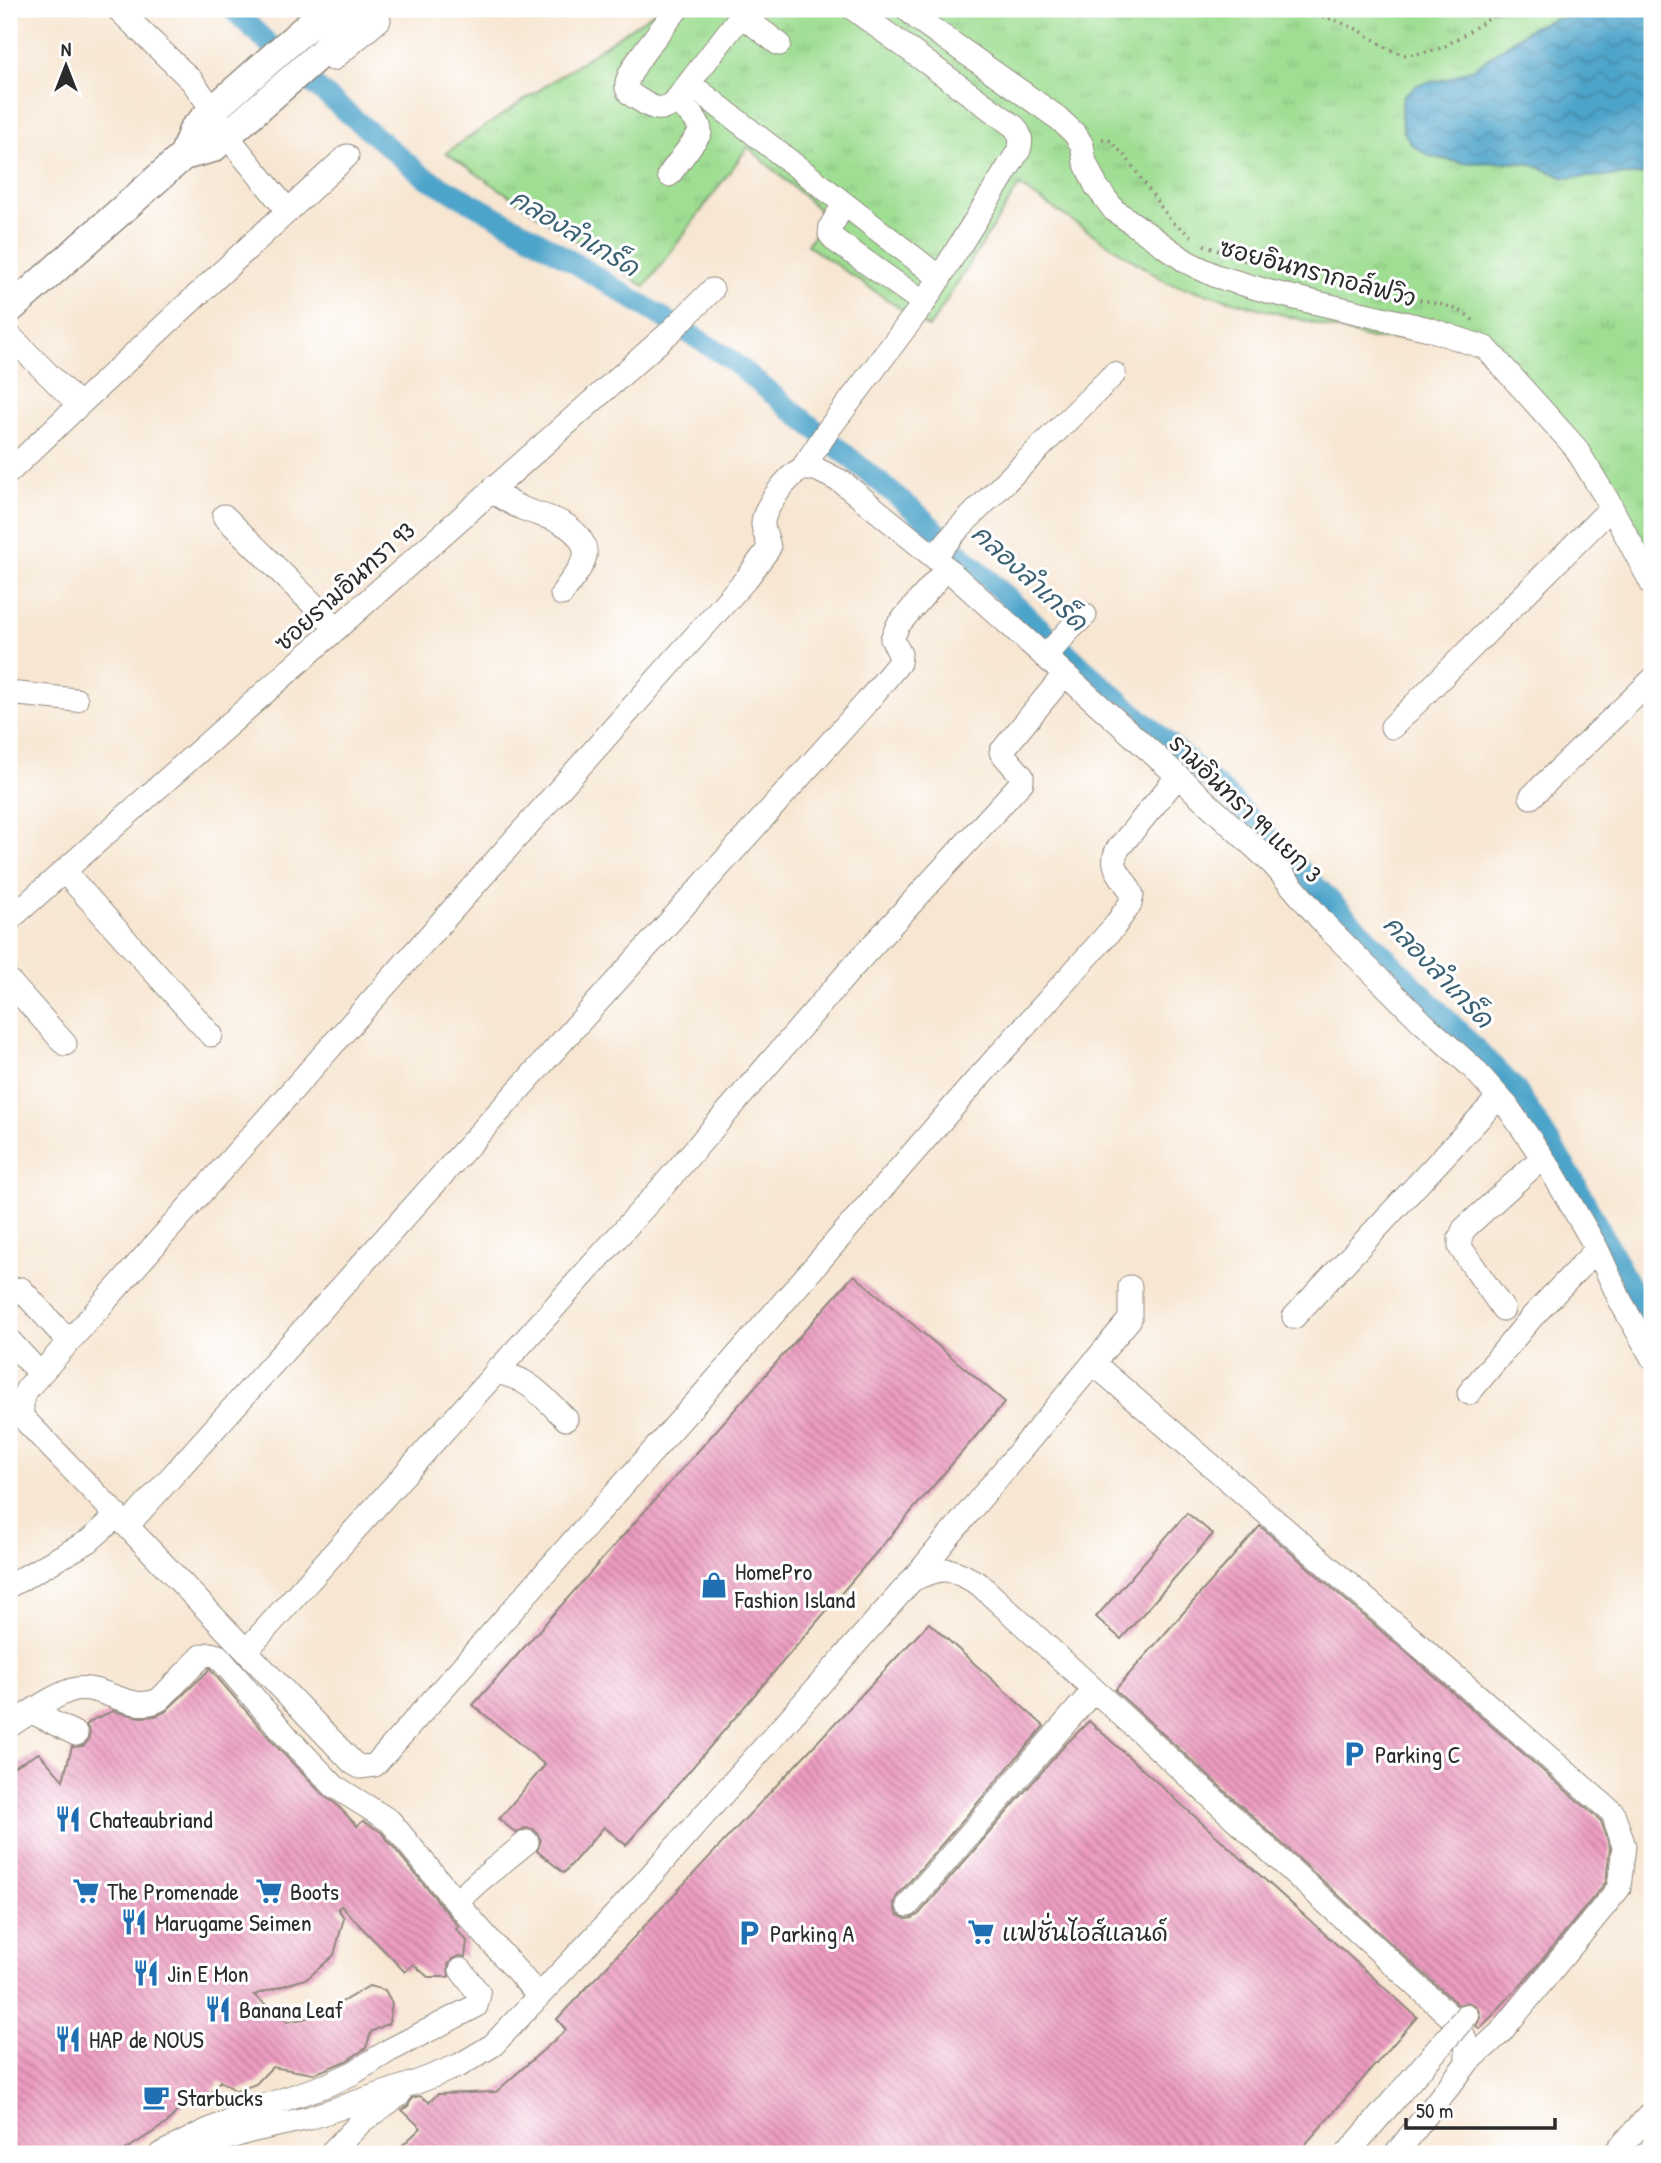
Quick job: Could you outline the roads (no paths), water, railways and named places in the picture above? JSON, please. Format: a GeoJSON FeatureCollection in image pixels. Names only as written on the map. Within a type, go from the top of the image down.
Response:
{"type":"FeatureCollection","features":[{"type":"Feature","properties":{"kind":"main road"},"geometry":{"type":"LineString","coordinates":[[9,310],[183,156],[213,148],[268,101],[311,55],[327,9]]}},
{"type":"Feature","properties":{"kind":"main road"},"geometry":{"type":"LineString","coordinates":[[183,156],[193,130],[247,80],[311,55],[375,12]]}},
{"type":"Feature","properties":{"kind":"street"},"geometry":{"type":"LineString","coordinates":[[118,9],[192,81],[213,110],[227,136],[288,211]]}},
{"type":"Feature","properties":{"kind":"street"},"geometry":{"type":"LineString","coordinates":[[677,9],[631,71],[626,83],[632,96],[653,109],[664,110],[682,92],[743,12],[779,44]]}},
{"type":"Feature","properties":{"kind":"street","name":"ซอยอินทรากอล์ฟวิว"},"geometry":{"type":"LineString","coordinates":[[906,9],[1058,118],[1079,140],[1096,186],[1114,211],[1187,261],[1216,276],[1270,292],[1429,329],[1486,348],[1575,447],[1652,584]]}},
{"type":"Feature","properties":{"kind":"street"},"geometry":{"type":"LineString","coordinates":[[855,10],[1015,127],[1020,134],[1019,150],[924,303],[828,429],[805,465],[770,504],[763,524],[769,548],[747,578],[68,1341],[27,1390],[22,1400],[22,1417],[353,1763],[360,1767],[375,1765],[1114,927],[1130,904],[1132,895],[1117,871],[1114,857],[1178,776]]}},
{"type":"Feature","properties":{"kind":"street"},"geometry":{"type":"LineString","coordinates":[[670,175],[701,128],[682,92]]}},
{"type":"Feature","properties":{"kind":"street"},"geometry":{"type":"LineString","coordinates":[[682,92],[844,204],[940,278]]}},
{"type":"Feature","properties":{"kind":"street"},"geometry":{"type":"LineString","coordinates":[[9,472],[347,156]]}},
{"type":"Feature","properties":{"kind":"street"},"geometry":{"type":"LineString","coordinates":[[844,204],[831,226],[830,234],[924,303]]}},
{"type":"Feature","properties":{"kind":"street","name":"ซอยรามอินทรา 93"},"geometry":{"type":"LineString","coordinates":[[9,920],[670,332],[712,290]]}},
{"type":"Feature","properties":{"kind":"street"},"geometry":{"type":"LineString","coordinates":[[9,335],[79,405]]}},
{"type":"Feature","properties":{"kind":"street"},"geometry":{"type":"LineString","coordinates":[[9,1586],[122,1521],[866,703],[899,663],[900,654],[892,639],[898,625],[959,528],[1114,374]]}},
{"type":"Feature","properties":{"kind":"street","name":"รามอินทรา 99 แยก 3"},"geometry":{"type":"LineString","coordinates":[[805,465],[842,482],[941,557],[1049,653],[1065,675],[1273,864],[1329,929],[1413,1014],[1473,1068],[1499,1097],[1542,1158],[1597,1249],[1621,1301],[1652,1357]]}},
{"type":"Feature","properties":{"kind":"street"},"geometry":{"type":"LineString","coordinates":[[494,487],[495,493],[507,501],[567,524],[576,532],[585,547],[584,556],[562,594]]}},
{"type":"Feature","properties":{"kind":"street"},"geometry":{"type":"LineString","coordinates":[[1392,727],[1611,508]]}},
{"type":"Feature","properties":{"kind":"street"},"geometry":{"type":"LineString","coordinates":[[224,516],[337,628]]}},
{"type":"Feature","properties":{"kind":"street"},"geometry":{"type":"LineString","coordinates":[[1049,653],[1078,621]]}},
{"type":"Feature","properties":{"kind":"street"},"geometry":{"type":"LineString","coordinates":[[246,1651],[657,1193],[851,970],[1022,782],[1022,776],[1001,752],[1065,675]]}},
{"type":"Feature","properties":{"kind":"street"},"geometry":{"type":"LineString","coordinates":[[1531,797],[1652,680]]}},
{"type":"Feature","properties":{"kind":"street"},"geometry":{"type":"LineString","coordinates":[[9,693],[76,700]]}},
{"type":"Feature","properties":{"kind":"street"},"geometry":{"type":"LineString","coordinates":[[64,871],[211,1035]]}},
{"type":"Feature","properties":{"kind":"street"},"geometry":{"type":"LineString","coordinates":[[9,981],[65,1044]]}},
{"type":"Feature","properties":{"kind":"street"},"geometry":{"type":"LineString","coordinates":[[1294,1317],[1499,1097]]}},
{"type":"Feature","properties":{"kind":"street"},"geometry":{"type":"LineString","coordinates":[[1503,1309],[1460,1248],[1460,1238],[1464,1229],[1542,1158]]}},
{"type":"Feature","properties":{"kind":"street"},"geometry":{"type":"LineString","coordinates":[[1469,1393],[1532,1317],[1597,1249]]}},
{"type":"Feature","properties":{"kind":"street"},"geometry":{"type":"LineString","coordinates":[[188,2154],[250,2131],[309,2118],[420,2081],[460,2065],[493,2045],[628,1901],[912,1580],[1129,1319],[1129,1287]]}},
{"type":"Feature","properties":{"kind":"street"},"geometry":{"type":"LineString","coordinates":[[20,1289],[68,1341]]}},
{"type":"Feature","properties":{"kind":"street"},"geometry":{"type":"LineString","coordinates":[[9,1340],[40,1374]]}},
{"type":"Feature","properties":{"kind":"street"},"geometry":{"type":"LineString","coordinates":[[1093,1363],[1613,1814],[1624,1846],[1619,1888],[1500,2033],[1466,2063],[1396,2154]]}},
{"type":"Feature","properties":{"kind":"street"},"geometry":{"type":"LineString","coordinates":[[497,1369],[502,1375],[520,1379],[530,1386],[566,1419]]}},
{"type":"Feature","properties":{"kind":"street"},"geometry":{"type":"LineString","coordinates":[[912,1580],[933,1571],[953,1570],[979,1584],[1453,2019],[1464,2034],[1466,2063]]}},
{"type":"Feature","properties":{"kind":"street"},"geometry":{"type":"LineString","coordinates":[[9,1726],[65,1692],[79,1688],[142,1704],[156,1702],[202,1656],[219,1656],[285,1742],[334,1786],[390,1821],[456,1902],[538,1995]]}},
{"type":"Feature","properties":{"kind":"street"},"geometry":{"type":"LineString","coordinates":[[908,1905],[1094,1690]]}},
{"type":"Feature","properties":{"kind":"street"},"geometry":{"type":"LineString","coordinates":[[32,1712],[76,1734]]}},
{"type":"Feature","properties":{"kind":"street"},"geometry":{"type":"LineString","coordinates":[[456,1902],[527,1842]]}},
{"type":"Feature","properties":{"kind":"street"},"geometry":{"type":"LineString","coordinates":[[161,2154],[267,2105],[327,2085],[353,2073],[390,2050],[476,2006],[479,1994],[461,1970]]}},
{"type":"Feature","properties":{"kind":"street"},"geometry":{"type":"LineString","coordinates":[[1347,2154],[1466,2016]]}},
{"type":"Feature","properties":{"kind":"street"},"geometry":{"type":"LineString","coordinates":[[330,2154],[362,2121],[420,2081]]}},
{"type":"Feature","properties":{"kind":"street"},"geometry":{"type":"LineString","coordinates":[[1614,2154],[1652,2112]]}},
{"type":"Feature","properties":{"kind":"water"},"geometry":{"type":"Polygon","coordinates":[[[1603,9],[1652,9],[1652,174],[1565,178],[1532,164],[1463,163],[1429,156],[1411,144],[1404,132],[1401,115],[1403,96],[1417,85],[1447,79],[1474,68],[1532,27],[1554,19],[1587,15],[1603,9]]]}},
{"type":"Feature","properties":{"kind":"waterway","name":"คลองลำเกร็ด"},"geometry":{"type":"LineString","coordinates":[[232,9],[303,76],[423,176],[526,233],[727,357],[916,512],[1092,676],[1225,793],[1515,1088],[1575,1182],[1652,1328]]}},
{"type":"Feature","properties":{"kind":"place","name":"HomePro Fashion Island"},"geometry":{"type":"Point","coordinates":[714,1585]}},
{"type":"Feature","properties":{"kind":"place","name":"Parking C"},"geometry":{"type":"Point","coordinates":[1354,1754]}},
{"type":"Feature","properties":{"kind":"place","name":"Chateaubriand"},"geometry":{"type":"Point","coordinates":[68,1819]}},
{"type":"Feature","properties":{"kind":"place","name":"The Promenade"},"geometry":{"type":"Point","coordinates":[86,1891]}},
{"type":"Feature","properties":{"kind":"place","name":"Boots"},"geometry":{"type":"Point","coordinates":[269,1891]}},
{"type":"Feature","properties":{"kind":"place","name":"Marugame Seimen"},"geometry":{"type":"Point","coordinates":[134,1922]}},
{"type":"Feature","properties":{"kind":"place","name":"แฟชั่นไอส์แลนด์"},"geometry":{"type":"Point","coordinates":[981,1932]}},
{"type":"Feature","properties":{"kind":"place","name":"Parking A"},"geometry":{"type":"Point","coordinates":[749,1933]}},
{"type":"Feature","properties":{"kind":"place","name":"Jin E Mon"},"geometry":{"type":"Point","coordinates":[146,1973]}},
{"type":"Feature","properties":{"kind":"place","name":"Banana Leaf"},"geometry":{"type":"Point","coordinates":[218,2009]}},
{"type":"Feature","properties":{"kind":"place","name":"HAP de NOUS"},"geometry":{"type":"Point","coordinates":[68,2039]}},
{"type":"Feature","properties":{"kind":"place","name":"Starbucks"},"geometry":{"type":"Point","coordinates":[156,2097]}}]}
